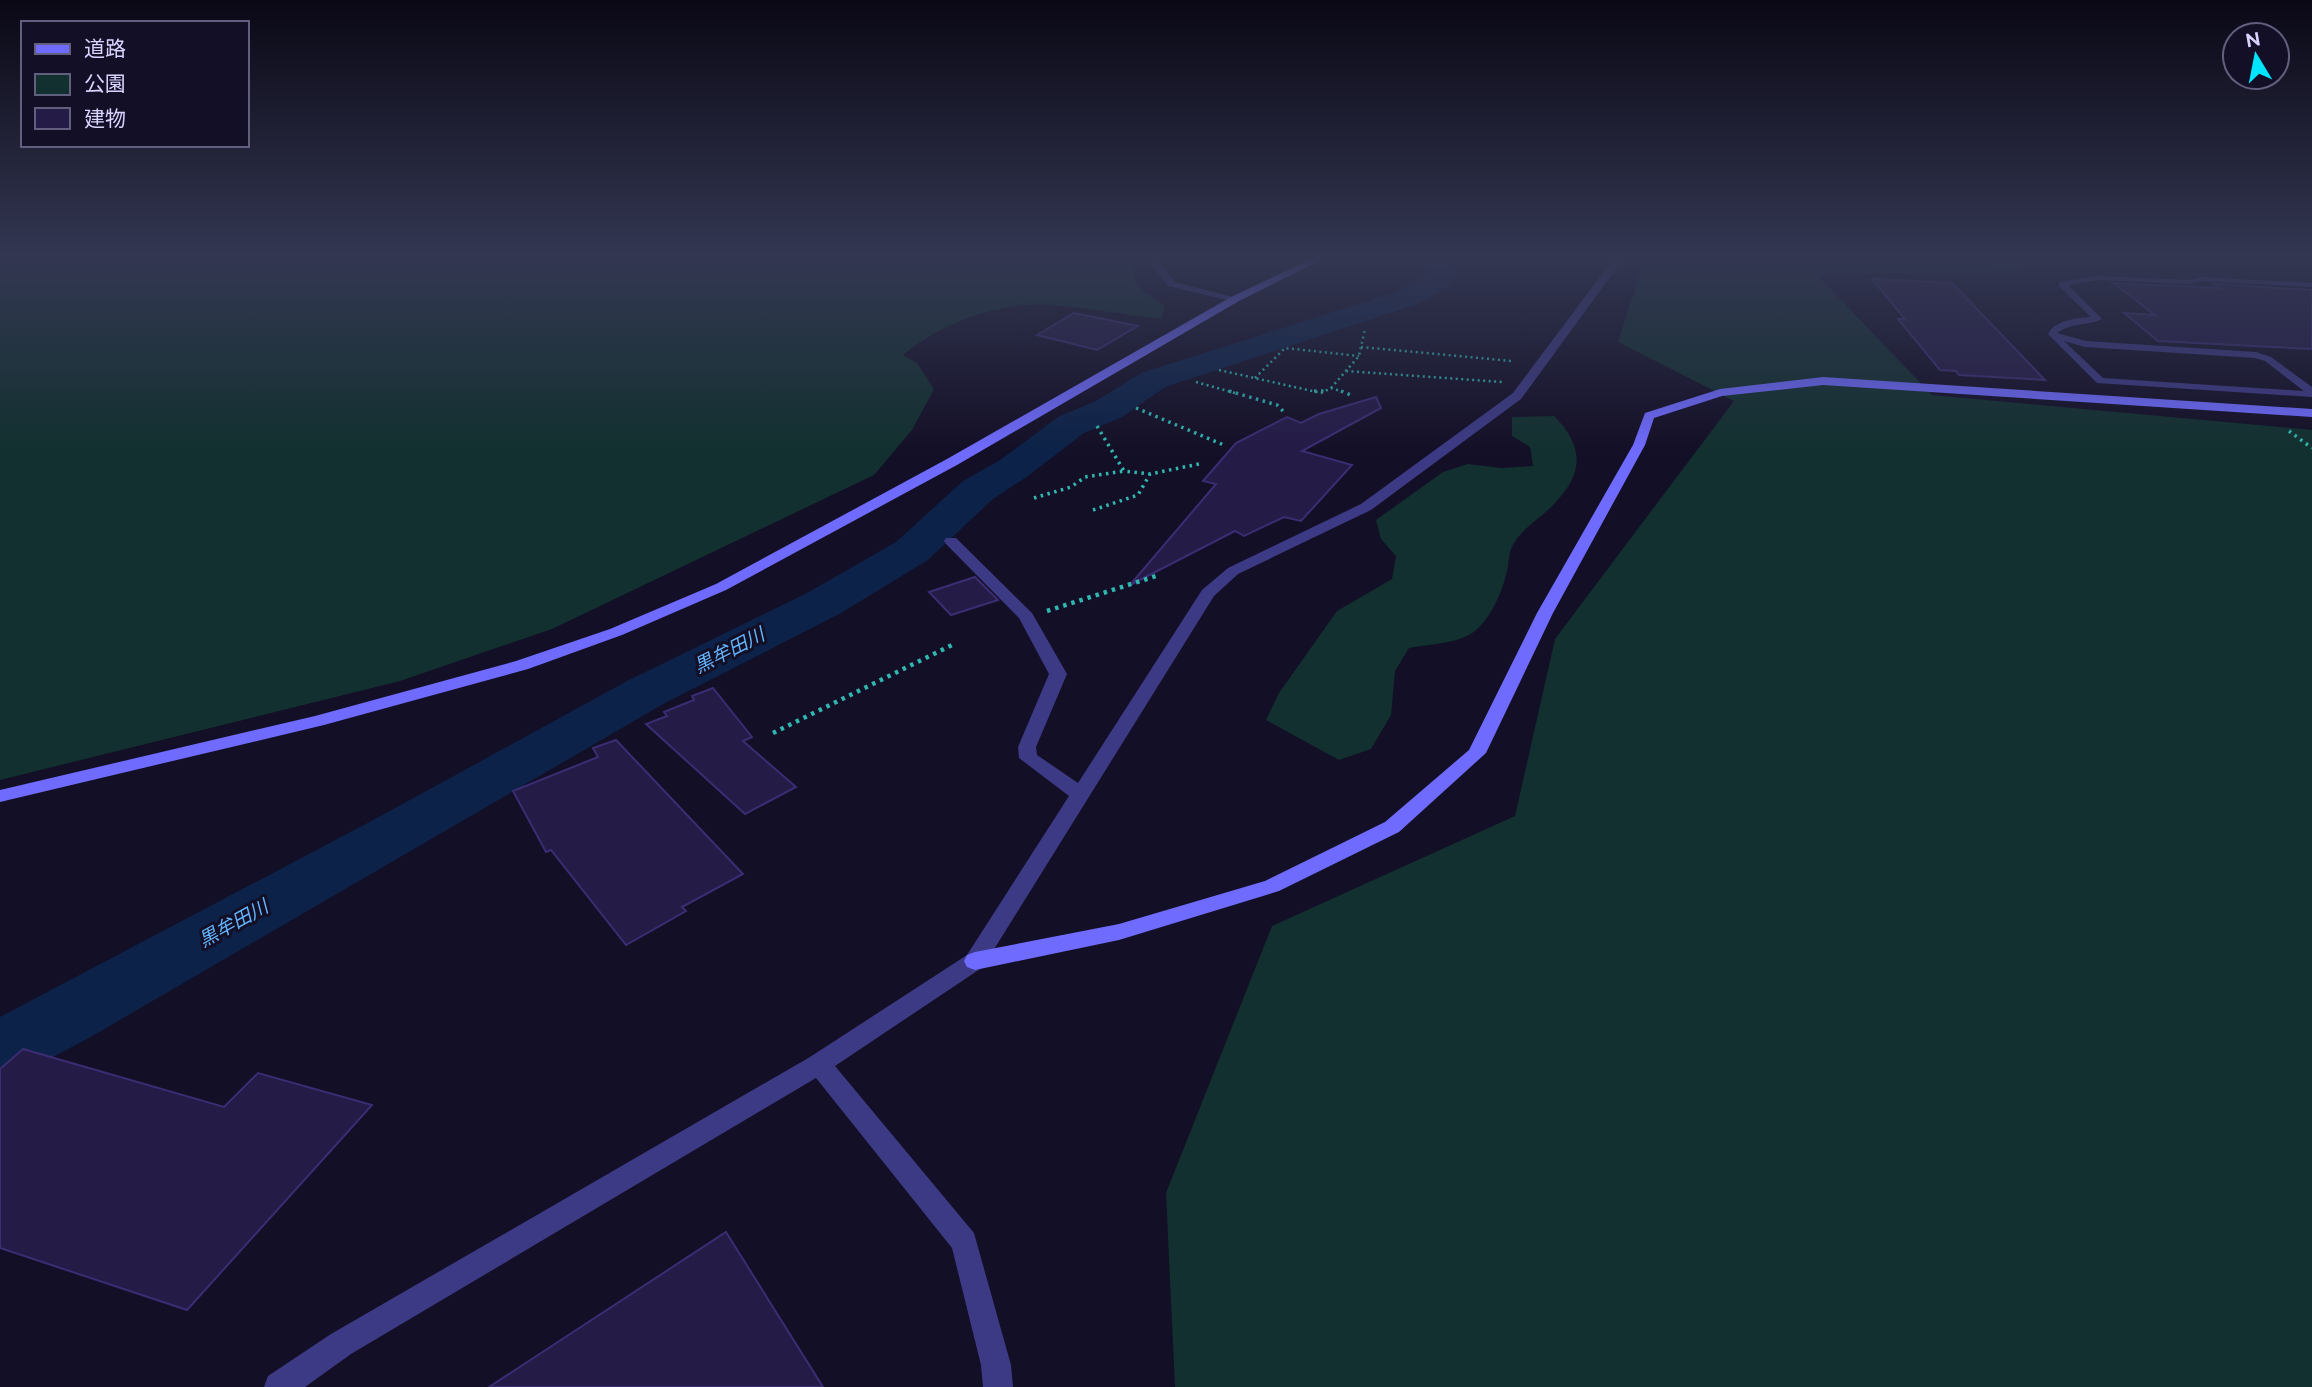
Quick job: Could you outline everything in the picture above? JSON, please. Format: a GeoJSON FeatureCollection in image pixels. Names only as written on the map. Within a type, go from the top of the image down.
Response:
{"type":"FeatureCollection","features":[{"type":"Feature","properties":{"kind":"street"},"geometry":{"type":"LineString","coordinates":[[0,796],[318,721],[522,665],[616,632],[721,587],[952,462],[1194,323]]}},
{"type":"Feature","properties":{"kind":"street"},"geometry":{"type":"LineString","coordinates":[[975,961],[1208,593],[1233,571],[1366,507],[1517,396],[1571,323]]}},
{"type":"Feature","properties":{"kind":"street"},"geometry":{"type":"LineString","coordinates":[[279,1387],[341,1344],[820,1064],[975,961],[1119,932],[1272,886],[1392,827],[1477,753],[1545,613],[1639,444],[1649,416],[1720,393],[1823,380],[2312,413]]}},
{"type":"Feature","properties":{"kind":"street"},"geometry":{"type":"LineString","coordinates":[[951,541],[1026,616],[1058,674],[1027,747],[1028,758],[1080,794]]}},
{"type":"Feature","properties":{"kind":"street"},"geometry":{"type":"LineString","coordinates":[[820,1064],[964,1242],[996,1365],[998,1387]]}},
{"type":"Feature","properties":{"kind":"lane"},"geometry":{"type":"LineString","coordinates":[[2052,334],[2054,330],[2071,323]]}},
{"type":"Feature","properties":{"kind":"lane"},"geometry":{"type":"LineString","coordinates":[[2052,334],[2085,344],[2256,355],[2268,359],[2311,392]]}},
{"type":"Feature","properties":{"kind":"lane"},"geometry":{"type":"LineString","coordinates":[[2052,334],[2100,381],[2311,392]]}},
{"type":"Feature","properties":{"kind":"path"},"geometry":{"type":"LineString","coordinates":[[1219,370],[1321,393],[1331,388],[1359,356],[1365,329]]}},
{"type":"Feature","properties":{"kind":"path"},"geometry":{"type":"LineString","coordinates":[[1361,347],[1512,361]]}},
{"type":"Feature","properties":{"kind":"path"},"geometry":{"type":"LineString","coordinates":[[1255,378],[1285,348],[1359,356]]}},
{"type":"Feature","properties":{"kind":"path"},"geometry":{"type":"LineString","coordinates":[[1346,371],[1510,383]]}},
{"type":"Feature","properties":{"kind":"path"},"geometry":{"type":"LineString","coordinates":[[1196,382],[1277,405],[1286,413]]}},
{"type":"Feature","properties":{"kind":"path"},"geometry":{"type":"LineString","coordinates":[[1331,388],[1351,395]]}},
{"type":"Feature","properties":{"kind":"path"},"geometry":{"type":"LineString","coordinates":[[1136,408],[1224,444]]}},
{"type":"Feature","properties":{"kind":"path"},"geometry":{"type":"LineString","coordinates":[[1097,426],[1124,471]]}},
{"type":"Feature","properties":{"kind":"path"},"geometry":{"type":"LineString","coordinates":[[1034,498],[1071,487],[1085,477],[1124,471],[1150,474],[1199,464]]}},
{"type":"Feature","properties":{"kind":"path"},"geometry":{"type":"LineString","coordinates":[[1093,510],[1138,495],[1150,474]]}},
{"type":"Feature","properties":{"kind":"path"},"geometry":{"type":"LineString","coordinates":[[1043,612],[1156,576]]}},
{"type":"Feature","properties":{"kind":"path"},"geometry":{"type":"LineString","coordinates":[[773,733],[956,643]]}},
{"type":"Feature","properties":{"kind":"green space"},"geometry":{"type":"Polygon","coordinates":[[[0,323],[955,323],[934,333],[903,355],[917,363],[934,389],[912,430],[874,475],[552,629],[400,681],[0,780],[0,323]]]}},
{"type":"Feature","properties":{"kind":"green space"},"geometry":{"type":"Polygon","coordinates":[[[1624,323],[1863,323],[1932,395],[2312,430],[2312,1387],[1175,1387],[1166,1193],[1272,926],[1515,816],[1555,639],[1734,401],[1618,342],[1624,323]]]}},
{"type":"Feature","properties":{"kind":"green space"},"geometry":{"type":"Polygon","coordinates":[[[1554,416],[1571,437],[1575,448],[1577,459],[1572,480],[1555,503],[1525,529],[1515,542],[1498,598],[1481,625],[1461,639],[1409,648],[1395,671],[1391,715],[1371,749],[1339,760],[1266,720],[1279,693],[1337,611],[1392,579],[1396,556],[1381,539],[1376,520],[1443,472],[1468,464],[1501,468],[1533,466],[1530,447],[1512,436],[1512,417],[1554,416]]]}},
{"type":"Feature","properties":{"kind":"building"},"geometry":{"type":"Polygon","coordinates":[[[1058,323],[1122,323],[1138,326],[1097,350],[1037,335],[1058,323]]]}},
{"type":"Feature","properties":{"kind":"building"},"geometry":{"type":"Polygon","coordinates":[[[1901,323],[1990,323],[2045,380],[1959,375],[1956,371],[1940,370],[1901,323]]]}},
{"type":"Feature","properties":{"kind":"building"},"geometry":{"type":"Polygon","coordinates":[[[2136,323],[2312,323],[2312,349],[2158,341],[2136,323]]]}},
{"type":"Feature","properties":{"kind":"building"},"geometry":{"type":"Polygon","coordinates":[[[1376,397],[1381,408],[1302,451],[1352,465],[1301,521],[1284,517],[1244,536],[1235,531],[1130,585],[1216,484],[1203,481],[1236,443],[1287,417],[1301,423],[1319,414],[1376,397]]]}},
{"type":"Feature","properties":{"kind":"building"},"geometry":{"type":"Polygon","coordinates":[[[975,577],[998,600],[951,615],[929,592],[975,577]]]}},
{"type":"Feature","properties":{"kind":"building"},"geometry":{"type":"Polygon","coordinates":[[[713,688],[752,737],[743,741],[796,787],[745,814],[646,724],[667,716],[664,712],[694,700],[692,696],[713,688]]]}},
{"type":"Feature","properties":{"kind":"building"},"geometry":{"type":"Polygon","coordinates":[[[616,740],[743,874],[682,907],[686,911],[626,945],[551,850],[546,852],[513,791],[598,757],[593,748],[616,740]]]}},
{"type":"Feature","properties":{"kind":"building"},"geometry":{"type":"Polygon","coordinates":[[[23,1049],[224,1107],[258,1073],[372,1105],[187,1310],[0,1248],[0,1069],[23,1049]]]}},
{"type":"Feature","properties":{"kind":"building"},"geometry":{"type":"Polygon","coordinates":[[[726,1232],[823,1387],[489,1387],[726,1232]]]}},
{"type":"Feature","properties":{"kind":"waterway","name":"黒牟田川"},"geometry":{"type":"LineString","coordinates":[[0,1050],[64,1018],[398,833],[646,692],[824,603],[912,551],[978,490],[1014,468],[1071,425],[1109,409],[1153,380],[1330,323]]}}]}
